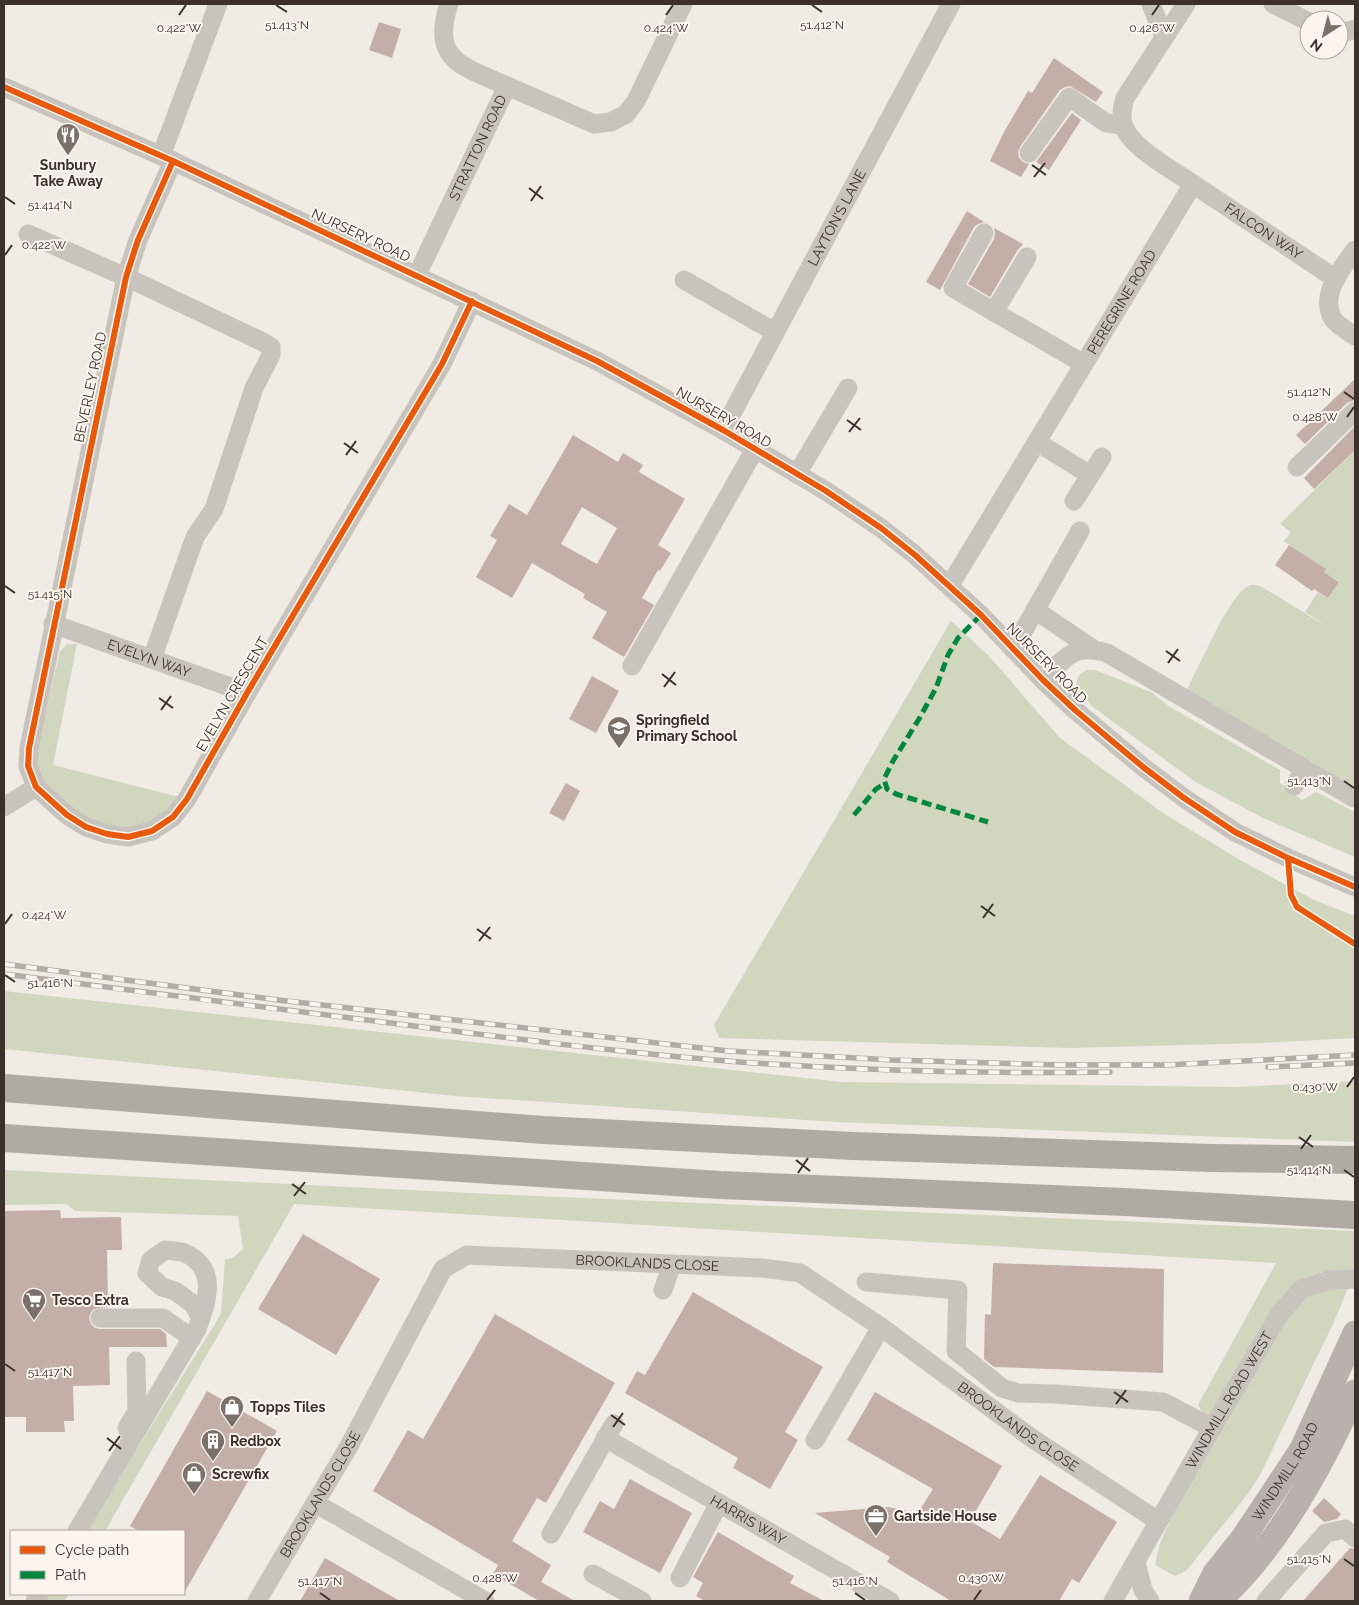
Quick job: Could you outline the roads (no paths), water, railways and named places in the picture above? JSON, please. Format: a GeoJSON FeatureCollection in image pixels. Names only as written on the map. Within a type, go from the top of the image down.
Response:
{"type":"FeatureCollection","features":[{"type":"Feature","properties":{"kind":"highway"},"geometry":{"type":"LineString","coordinates":[[4,1078],[127,1098]]}},
{"type":"Feature","properties":{"kind":"highway"},"geometry":{"type":"LineString","coordinates":[[4,1088],[543,1130],[863,1146],[1171,1157],[1355,1160]]}},
{"type":"Feature","properties":{"kind":"highway"},"geometry":{"type":"LineString","coordinates":[[4,1138],[720,1185],[1115,1201],[1355,1215]]}},
{"type":"Feature","properties":{"kind":"main road","name":"WINDMILL ROAD"},"geometry":{"type":"LineString","coordinates":[[1201,1601],[1215,1573],[1247,1532],[1302,1449],[1355,1333]]}},
{"type":"Feature","properties":{"kind":"main road","name":"WINDMILL ROAD"},"geometry":{"type":"LineString","coordinates":[[1218,1601],[1232,1589],[1255,1561],[1304,1491],[1339,1428],[1355,1392]]}},
{"type":"Feature","properties":{"kind":"street","name":"BEVERLEY ROAD"},"geometry":{"type":"LineString","coordinates":[[53,624],[126,277],[218,4]]}},
{"type":"Feature","properties":{"kind":"street"},"geometry":{"type":"LineString","coordinates":[[449,4],[444,23],[444,34],[446,48],[450,55],[467,67],[507,86]]}},
{"type":"Feature","properties":{"kind":"street","name":"STRATTON ROAD"},"geometry":{"type":"LineString","coordinates":[[417,275],[507,86],[594,124],[611,122],[626,114],[636,101],[683,4]]}},
{"type":"Feature","properties":{"kind":"street","name":"LAYTON'S LANE"},"geometry":{"type":"LineString","coordinates":[[723,430],[951,4]]}},
{"type":"Feature","properties":{"kind":"street"},"geometry":{"type":"LineString","coordinates":[[1151,4],[1164,37]]}},
{"type":"Feature","properties":{"kind":"street"},"geometry":{"type":"LineString","coordinates":[[1186,4],[1125,98],[1122,111],[1123,125],[1137,146],[1193,184]]}},
{"type":"Feature","properties":{"kind":"street"},"geometry":{"type":"LineString","coordinates":[[1273,4],[1299,17]]}},
{"type":"Feature","properties":{"kind":"street","name":"NURSERY ROAD"},"geometry":{"type":"LineString","coordinates":[[4,87],[167,159],[472,301],[597,361],[723,430],[826,491],[881,528],[915,554],[950,585],[1075,710],[1143,767],[1184,798],[1235,832],[1288,858],[1355,887]]}},
{"type":"Feature","properties":{"kind":"street"},"geometry":{"type":"LineString","coordinates":[[1029,153],[1069,96],[1106,123],[1123,125]]}},
{"type":"Feature","properties":{"kind":"street","name":"FALCON WAY"},"geometry":{"type":"LineString","coordinates":[[1193,184],[1336,279]]}},
{"type":"Feature","properties":{"kind":"street","name":"PEREGRINE ROAD"},"geometry":{"type":"LineString","coordinates":[[950,585],[1193,184]]}},
{"type":"Feature","properties":{"kind":"street"},"geometry":{"type":"LineString","coordinates":[[984,233],[953,288],[1084,364]]}},
{"type":"Feature","properties":{"kind":"street"},"geometry":{"type":"LineString","coordinates":[[28,234],[126,277],[271,347],[271,355],[254,388],[214,509],[192,545],[152,659]]}},
{"type":"Feature","properties":{"kind":"street"},"geometry":{"type":"LineString","coordinates":[[1350,332],[1334,319],[1330,309],[1329,298],[1336,279],[1355,250]]}},
{"type":"Feature","properties":{"kind":"street"},"geometry":{"type":"LineString","coordinates":[[994,312],[1027,258]]}},
{"type":"Feature","properties":{"kind":"street"},"geometry":{"type":"LineString","coordinates":[[684,280],[775,332]]}},
{"type":"Feature","properties":{"kind":"street","name":"EVELYN CRESCENT"},"geometry":{"type":"LineString","coordinates":[[53,624],[29,748],[28,766],[36,787],[67,815],[86,827],[107,834],[128,837],[152,831],[173,817],[187,799],[247,693],[442,364],[472,301]]}},
{"type":"Feature","properties":{"kind":"street"},"geometry":{"type":"LineString","coordinates":[[797,474],[848,388]]}},
{"type":"Feature","properties":{"kind":"street"},"geometry":{"type":"LineString","coordinates":[[1297,468],[1355,411]]}},
{"type":"Feature","properties":{"kind":"street"},"geometry":{"type":"LineString","coordinates":[[1037,442],[1090,475]]}},
{"type":"Feature","properties":{"kind":"street"},"geometry":{"type":"LineString","coordinates":[[632,666],[755,449]]}},
{"type":"Feature","properties":{"kind":"street"},"geometry":{"type":"LineString","coordinates":[[1074,500],[1102,457]]}},
{"type":"Feature","properties":{"kind":"street"},"geometry":{"type":"LineString","coordinates":[[1013,649],[1080,532]]}},
{"type":"Feature","properties":{"kind":"street"},"geometry":{"type":"LineString","coordinates":[[1035,610],[1093,648],[1107,653],[1354,798]]}},
{"type":"Feature","properties":{"kind":"street","name":"EVELYN WAY"},"geometry":{"type":"LineString","coordinates":[[53,624],[247,693]]}},
{"type":"Feature","properties":{"kind":"street","name":"NURSERY ROAD"},"geometry":{"type":"LineString","coordinates":[[1043,680],[1067,657],[1083,649],[1093,648]]}},
{"type":"Feature","properties":{"kind":"street"},"geometry":{"type":"LineString","coordinates":[[1294,786],[1305,768]]}},
{"type":"Feature","properties":{"kind":"street"},"geometry":{"type":"LineString","coordinates":[[4,807],[36,787]]}},
{"type":"Feature","properties":{"kind":"street","name":"BROOKLANDS CLOSE"},"geometry":{"type":"LineString","coordinates":[[257,1601],[349,1446],[443,1269],[467,1255],[762,1268],[800,1274],[881,1327],[1033,1439],[1158,1521]]}},
{"type":"Feature","properties":{"kind":"street"},"geometry":{"type":"LineString","coordinates":[[663,1290],[672,1264]]}},
{"type":"Feature","properties":{"kind":"street","name":"WINDMILL ROAD WEST"},"geometry":{"type":"LineString","coordinates":[[1118,1600],[1158,1521],[1279,1315],[1301,1289],[1330,1280],[1355,1279]]}},
{"type":"Feature","properties":{"kind":"street"},"geometry":{"type":"LineString","coordinates":[[866,1282],[958,1290],[956,1351],[1002,1388],[1018,1393],[1163,1402],[1212,1428]]}},
{"type":"Feature","properties":{"kind":"street"},"geometry":{"type":"LineString","coordinates":[[100,1318],[163,1318],[192,1338]]}},
{"type":"Feature","properties":{"kind":"street"},"geometry":{"type":"LineString","coordinates":[[77,1530],[192,1338],[201,1318]]}},
{"type":"Feature","properties":{"kind":"street"},"geometry":{"type":"LineString","coordinates":[[815,1440],[881,1327]]}},
{"type":"Feature","properties":{"kind":"street"},"geometry":{"type":"LineString","coordinates":[[120,1458],[120,1442],[137,1411],[136,1362]]}},
{"type":"Feature","properties":{"kind":"street","name":"HARRIS WAY"},"geometry":{"type":"LineString","coordinates":[[551,1534],[610,1431],[719,1503],[885,1600]]}},
{"type":"Feature","properties":{"kind":"street"},"geometry":{"type":"LineString","coordinates":[[315,1503],[485,1601]]}},
{"type":"Feature","properties":{"kind":"street"},"geometry":{"type":"LineString","coordinates":[[680,1578],[719,1503]]}},
{"type":"Feature","properties":{"kind":"street"},"geometry":{"type":"LineString","coordinates":[[1266,1601],[1326,1533],[1345,1529],[1355,1538]]}},
{"type":"Feature","properties":{"kind":"street"},"geometry":{"type":"LineString","coordinates":[[1136,1562],[1143,1590],[1150,1601]]}},
{"type":"Feature","properties":{"kind":"street"},"geometry":{"type":"LineString","coordinates":[[593,1574],[642,1601]]}},
{"type":"Feature","properties":{"kind":"railway"},"geometry":{"type":"LineString","coordinates":[[4,964],[278,1000],[728,1051],[892,1060],[1061,1065],[1166,1065],[1355,1055]]}},
{"type":"Feature","properties":{"kind":"railway"},"geometry":{"type":"LineString","coordinates":[[4,974],[541,1042],[710,1060],[887,1070],[1110,1072]]}},
{"type":"Feature","properties":{"kind":"railway"},"geometry":{"type":"LineString","coordinates":[[1268,1067],[1355,1063]]}},
{"type":"Feature","properties":{"kind":"place","name":"Sunbury Take Away"},"geometry":{"type":"Point","coordinates":[68,156]}},
{"type":"Feature","properties":{"kind":"place","name":"Springfield Primary School"},"geometry":{"type":"Point","coordinates":[619,749]}},
{"type":"Feature","properties":{"kind":"place","name":"Tesco Extra"},"geometry":{"type":"Point","coordinates":[34,1321]}},
{"type":"Feature","properties":{"kind":"place","name":"Topps Tiles"},"geometry":{"type":"Point","coordinates":[232,1428]}},
{"type":"Feature","properties":{"kind":"place","name":"Redbox"},"geometry":{"type":"Point","coordinates":[213,1462]}},
{"type":"Feature","properties":{"kind":"place","name":"Screwfix"},"geometry":{"type":"Point","coordinates":[194,1495]}},
{"type":"Feature","properties":{"kind":"place","name":"Gartside House"},"geometry":{"type":"Point","coordinates":[876,1537]}}]}
